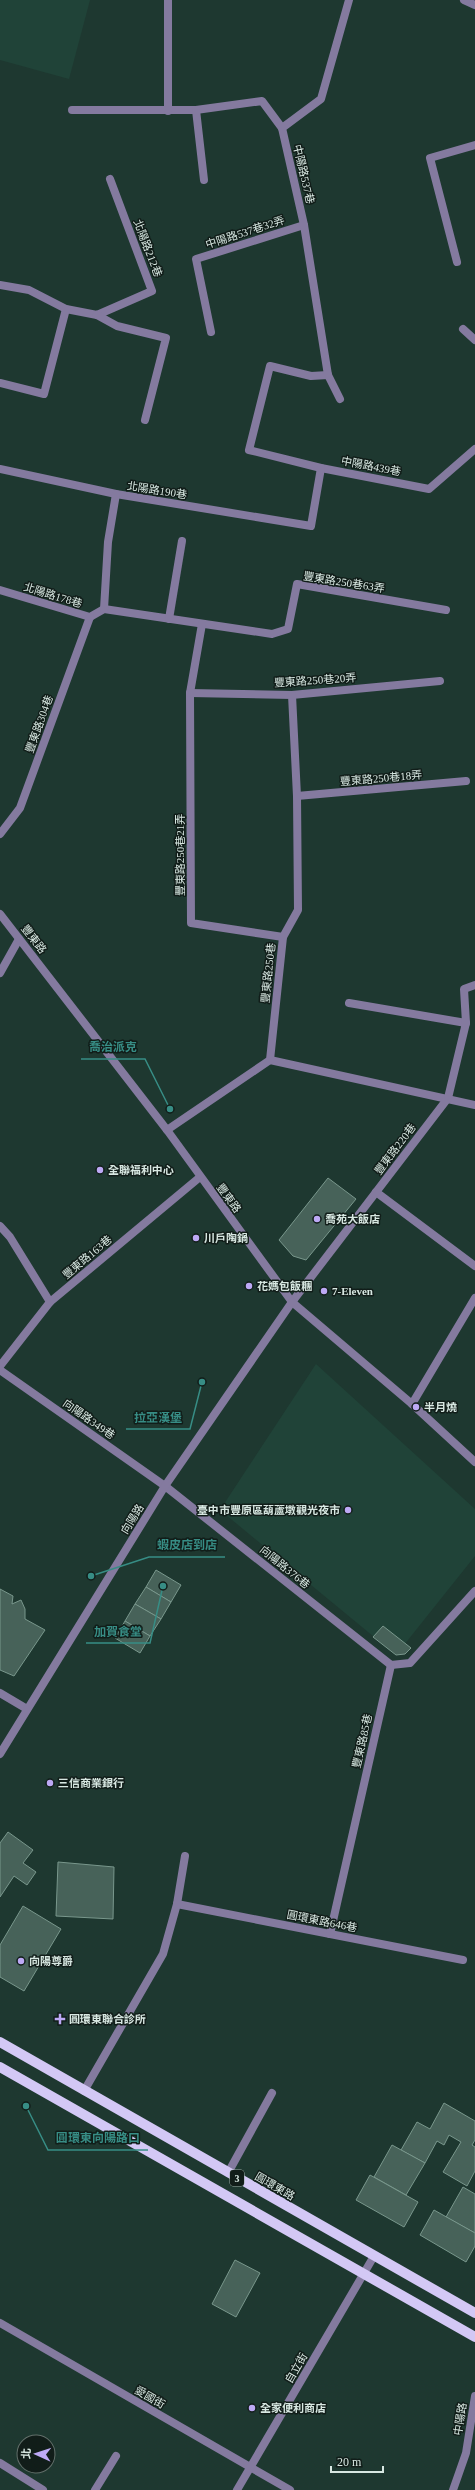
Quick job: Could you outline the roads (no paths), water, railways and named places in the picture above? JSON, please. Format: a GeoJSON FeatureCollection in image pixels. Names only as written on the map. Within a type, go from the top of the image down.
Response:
{"type":"FeatureCollection","features":[{"type":"Feature","properties":{"kind":"main road","name":"圓環東路"},"geometry":{"type":"LineString","coordinates":[[0,2042],[84,2092],[475,2313]]}},
{"type":"Feature","properties":{"kind":"main road","name":"3"},"geometry":{"type":"LineString","coordinates":[[0,2067],[475,2337]]}},
{"type":"Feature","properties":{"kind":"street"},"geometry":{"type":"LineString","coordinates":[[168,0],[168,111]]}},
{"type":"Feature","properties":{"kind":"street"},"geometry":{"type":"LineString","coordinates":[[72,110],[196,110],[262,101],[282,128],[321,99],[349,0]]}},
{"type":"Feature","properties":{"kind":"street"},"geometry":{"type":"LineString","coordinates":[[464,0],[475,5]]}},
{"type":"Feature","properties":{"kind":"street"},"geometry":{"type":"LineString","coordinates":[[196,110],[204,180]]}},
{"type":"Feature","properties":{"kind":"street","name":"中陽路537巷"},"geometry":{"type":"LineString","coordinates":[[282,128],[304,225],[328,375],[340,399]]}},
{"type":"Feature","properties":{"kind":"street"},"geometry":{"type":"LineString","coordinates":[[457,262],[430,158],[475,145]]}},
{"type":"Feature","properties":{"kind":"street","name":"北陽路212巷"},"geometry":{"type":"LineString","coordinates":[[97,315],[152,291],[110,180]]}},
{"type":"Feature","properties":{"kind":"street","name":"中陽路537巷32弄"},"geometry":{"type":"LineString","coordinates":[[211,332],[196,259],[304,225]]}},
{"type":"Feature","properties":{"kind":"street"},"geometry":{"type":"LineString","coordinates":[[0,285],[28,290],[66,310],[97,315],[117,326],[166,338],[145,420]]}},
{"type":"Feature","properties":{"kind":"street"},"geometry":{"type":"LineString","coordinates":[[0,383],[44,394],[66,310]]}},
{"type":"Feature","properties":{"kind":"street"},"geometry":{"type":"LineString","coordinates":[[463,329],[475,340]]}},
{"type":"Feature","properties":{"kind":"street","name":"中陽路439巷"},"geometry":{"type":"LineString","coordinates":[[328,375],[312,376],[270,366],[249,450],[321,468],[429,489],[475,449]]}},
{"type":"Feature","properties":{"kind":"street","name":"北陽路190巷"},"geometry":{"type":"LineString","coordinates":[[0,469],[116,494],[311,526],[321,468]]}},
{"type":"Feature","properties":{"kind":"street"},"geometry":{"type":"LineString","coordinates":[[116,494],[108,542],[104,609],[169,619],[182,541]]}},
{"type":"Feature","properties":{"kind":"street","name":"豐東路250巷63弄"},"geometry":{"type":"LineString","coordinates":[[169,619],[272,634],[288,629],[297,584],[446,610]]}},
{"type":"Feature","properties":{"kind":"street","name":"北陽路178巷"},"geometry":{"type":"LineString","coordinates":[[0,590],[90,617],[104,609]]}},
{"type":"Feature","properties":{"kind":"street","name":"豐東路304巷"},"geometry":{"type":"LineString","coordinates":[[0,834],[20,808],[90,617]]}},
{"type":"Feature","properties":{"kind":"street"},"geometry":{"type":"LineString","coordinates":[[190,693],[202,624]]}},
{"type":"Feature","properties":{"kind":"street","name":"豐東路250巷20弄"},"geometry":{"type":"LineString","coordinates":[[190,693],[292,695],[440,681]]}},
{"type":"Feature","properties":{"kind":"street","name":"豐東路250巷21弄"},"geometry":{"type":"LineString","coordinates":[[190,693],[191,923],[283,937]]}},
{"type":"Feature","properties":{"kind":"street","name":"豐東路250巷"},"geometry":{"type":"LineString","coordinates":[[270,1060],[283,937],[298,910],[297,796],[292,695]]}},
{"type":"Feature","properties":{"kind":"street","name":"豐東路250巷18弄"},"geometry":{"type":"LineString","coordinates":[[297,796],[466,781]]}},
{"type":"Feature","properties":{"kind":"street","name":"豐東路"},"geometry":{"type":"LineString","coordinates":[[0,914],[167,1130],[292,1302],[412,1404],[475,1462]]}},
{"type":"Feature","properties":{"kind":"street"},"geometry":{"type":"LineString","coordinates":[[0,973],[20,939]]}},
{"type":"Feature","properties":{"kind":"street","name":"豐東路220巷"},"geometry":{"type":"LineString","coordinates":[[292,1302],[448,1098],[466,1023],[464,989],[475,985]]}},
{"type":"Feature","properties":{"kind":"street"},"geometry":{"type":"LineString","coordinates":[[350,1003],[466,1023]]}},
{"type":"Feature","properties":{"kind":"street"},"geometry":{"type":"LineString","coordinates":[[167,1130],[270,1060],[475,1105]]}},
{"type":"Feature","properties":{"kind":"street","name":"豐東路163巷"},"geometry":{"type":"LineString","coordinates":[[0,1366],[50,1302],[200,1177]]}},
{"type":"Feature","properties":{"kind":"street"},"geometry":{"type":"LineString","coordinates":[[376,1192],[475,1266]]}},
{"type":"Feature","properties":{"kind":"street"},"geometry":{"type":"LineString","coordinates":[[0,1226],[10,1237],[50,1302]]}},
{"type":"Feature","properties":{"kind":"street"},"geometry":{"type":"LineString","coordinates":[[412,1404],[475,1298]]}},
{"type":"Feature","properties":{"kind":"street","name":"向陽路"},"geometry":{"type":"LineString","coordinates":[[0,1754],[165,1486],[292,1302]]}},
{"type":"Feature","properties":{"kind":"street","name":"向陽路349巷"},"geometry":{"type":"LineString","coordinates":[[0,1370],[165,1486]]}},
{"type":"Feature","properties":{"kind":"street","name":"向陽路376巷"},"geometry":{"type":"LineString","coordinates":[[165,1486],[391,1665]]}},
{"type":"Feature","properties":{"kind":"street"},"geometry":{"type":"LineString","coordinates":[[391,1665],[410,1663],[475,1591]]}},
{"type":"Feature","properties":{"kind":"street","name":"豐東路85巷"},"geometry":{"type":"LineString","coordinates":[[330,1934],[391,1665]]}},
{"type":"Feature","properties":{"kind":"street"},"geometry":{"type":"LineString","coordinates":[[0,1693],[27,1710]]}},
{"type":"Feature","properties":{"kind":"street"},"geometry":{"type":"LineString","coordinates":[[84,2092],[162,1954],[177,1904],[185,1856]]}},
{"type":"Feature","properties":{"kind":"street","name":"圓環東路646巷"},"geometry":{"type":"LineString","coordinates":[[177,1904],[463,1960]]}},
{"type":"Feature","properties":{"kind":"street"},"geometry":{"type":"LineString","coordinates":[[228,2173],[272,2093]]}},
{"type":"Feature","properties":{"kind":"street","name":"自立街"},"geometry":{"type":"LineString","coordinates":[[237,2490],[374,2256]]}},
{"type":"Feature","properties":{"kind":"street","name":"愛國街"},"geometry":{"type":"LineString","coordinates":[[0,2323],[290,2490]]}},
{"type":"Feature","properties":{"kind":"street","name":"中陽路"},"geometry":{"type":"LineString","coordinates":[[453,2490],[466,2453],[475,2396]]}},
{"type":"Feature","properties":{"kind":"street"},"geometry":{"type":"LineString","coordinates":[[95,2490],[116,2456]]}},
{"type":"Feature","properties":{"kind":"street"},"geometry":{"type":"LineString","coordinates":[[0,2463],[42,2490]]}},
{"type":"Feature","properties":{"kind":"place","name":"喬治派克"},"geometry":{"type":"Point","coordinates":[170,1109]}},
{"type":"Feature","properties":{"kind":"place","name":"全聯福利中心"},"geometry":{"type":"Point","coordinates":[100,1170]}},
{"type":"Feature","properties":{"kind":"place","name":"喬苑大飯店"},"geometry":{"type":"Point","coordinates":[317,1219]}},
{"type":"Feature","properties":{"kind":"place","name":"川戶陶鍋"},"geometry":{"type":"Point","coordinates":[196,1238]}},
{"type":"Feature","properties":{"kind":"place","name":"花媽包飯糰"},"geometry":{"type":"Point","coordinates":[249,1286]}},
{"type":"Feature","properties":{"kind":"place","name":"7-Eleven"},"geometry":{"type":"Point","coordinates":[324,1291]}},
{"type":"Feature","properties":{"kind":"place","name":"拉亞漢堡"},"geometry":{"type":"Point","coordinates":[202,1382]}},
{"type":"Feature","properties":{"kind":"place","name":"半月燒"},"geometry":{"type":"Point","coordinates":[416,1407]}},
{"type":"Feature","properties":{"kind":"place","name":"臺中市豐原區葫蘆墩觀光夜市"},"geometry":{"type":"Point","coordinates":[348,1510]}},
{"type":"Feature","properties":{"kind":"place","name":"蝦皮店到店"},"geometry":{"type":"Point","coordinates":[91,1576]}},
{"type":"Feature","properties":{"kind":"place","name":"加賀食堂"},"geometry":{"type":"Point","coordinates":[163,1586]}},
{"type":"Feature","properties":{"kind":"place","name":"三信商業銀行"},"geometry":{"type":"Point","coordinates":[50,1783]}},
{"type":"Feature","properties":{"kind":"place","name":"向陽尊爵"},"geometry":{"type":"Point","coordinates":[21,1961]}},
{"type":"Feature","properties":{"kind":"place","name":"圓環東聯合診所"},"geometry":{"type":"Point","coordinates":[60,2019]}},
{"type":"Feature","properties":{"kind":"place","name":"圓環東向陽路口"},"geometry":{"type":"Point","coordinates":[26,2106]}},
{"type":"Feature","properties":{"kind":"place","name":"全家便利商店"},"geometry":{"type":"Point","coordinates":[252,2408]}}]}
